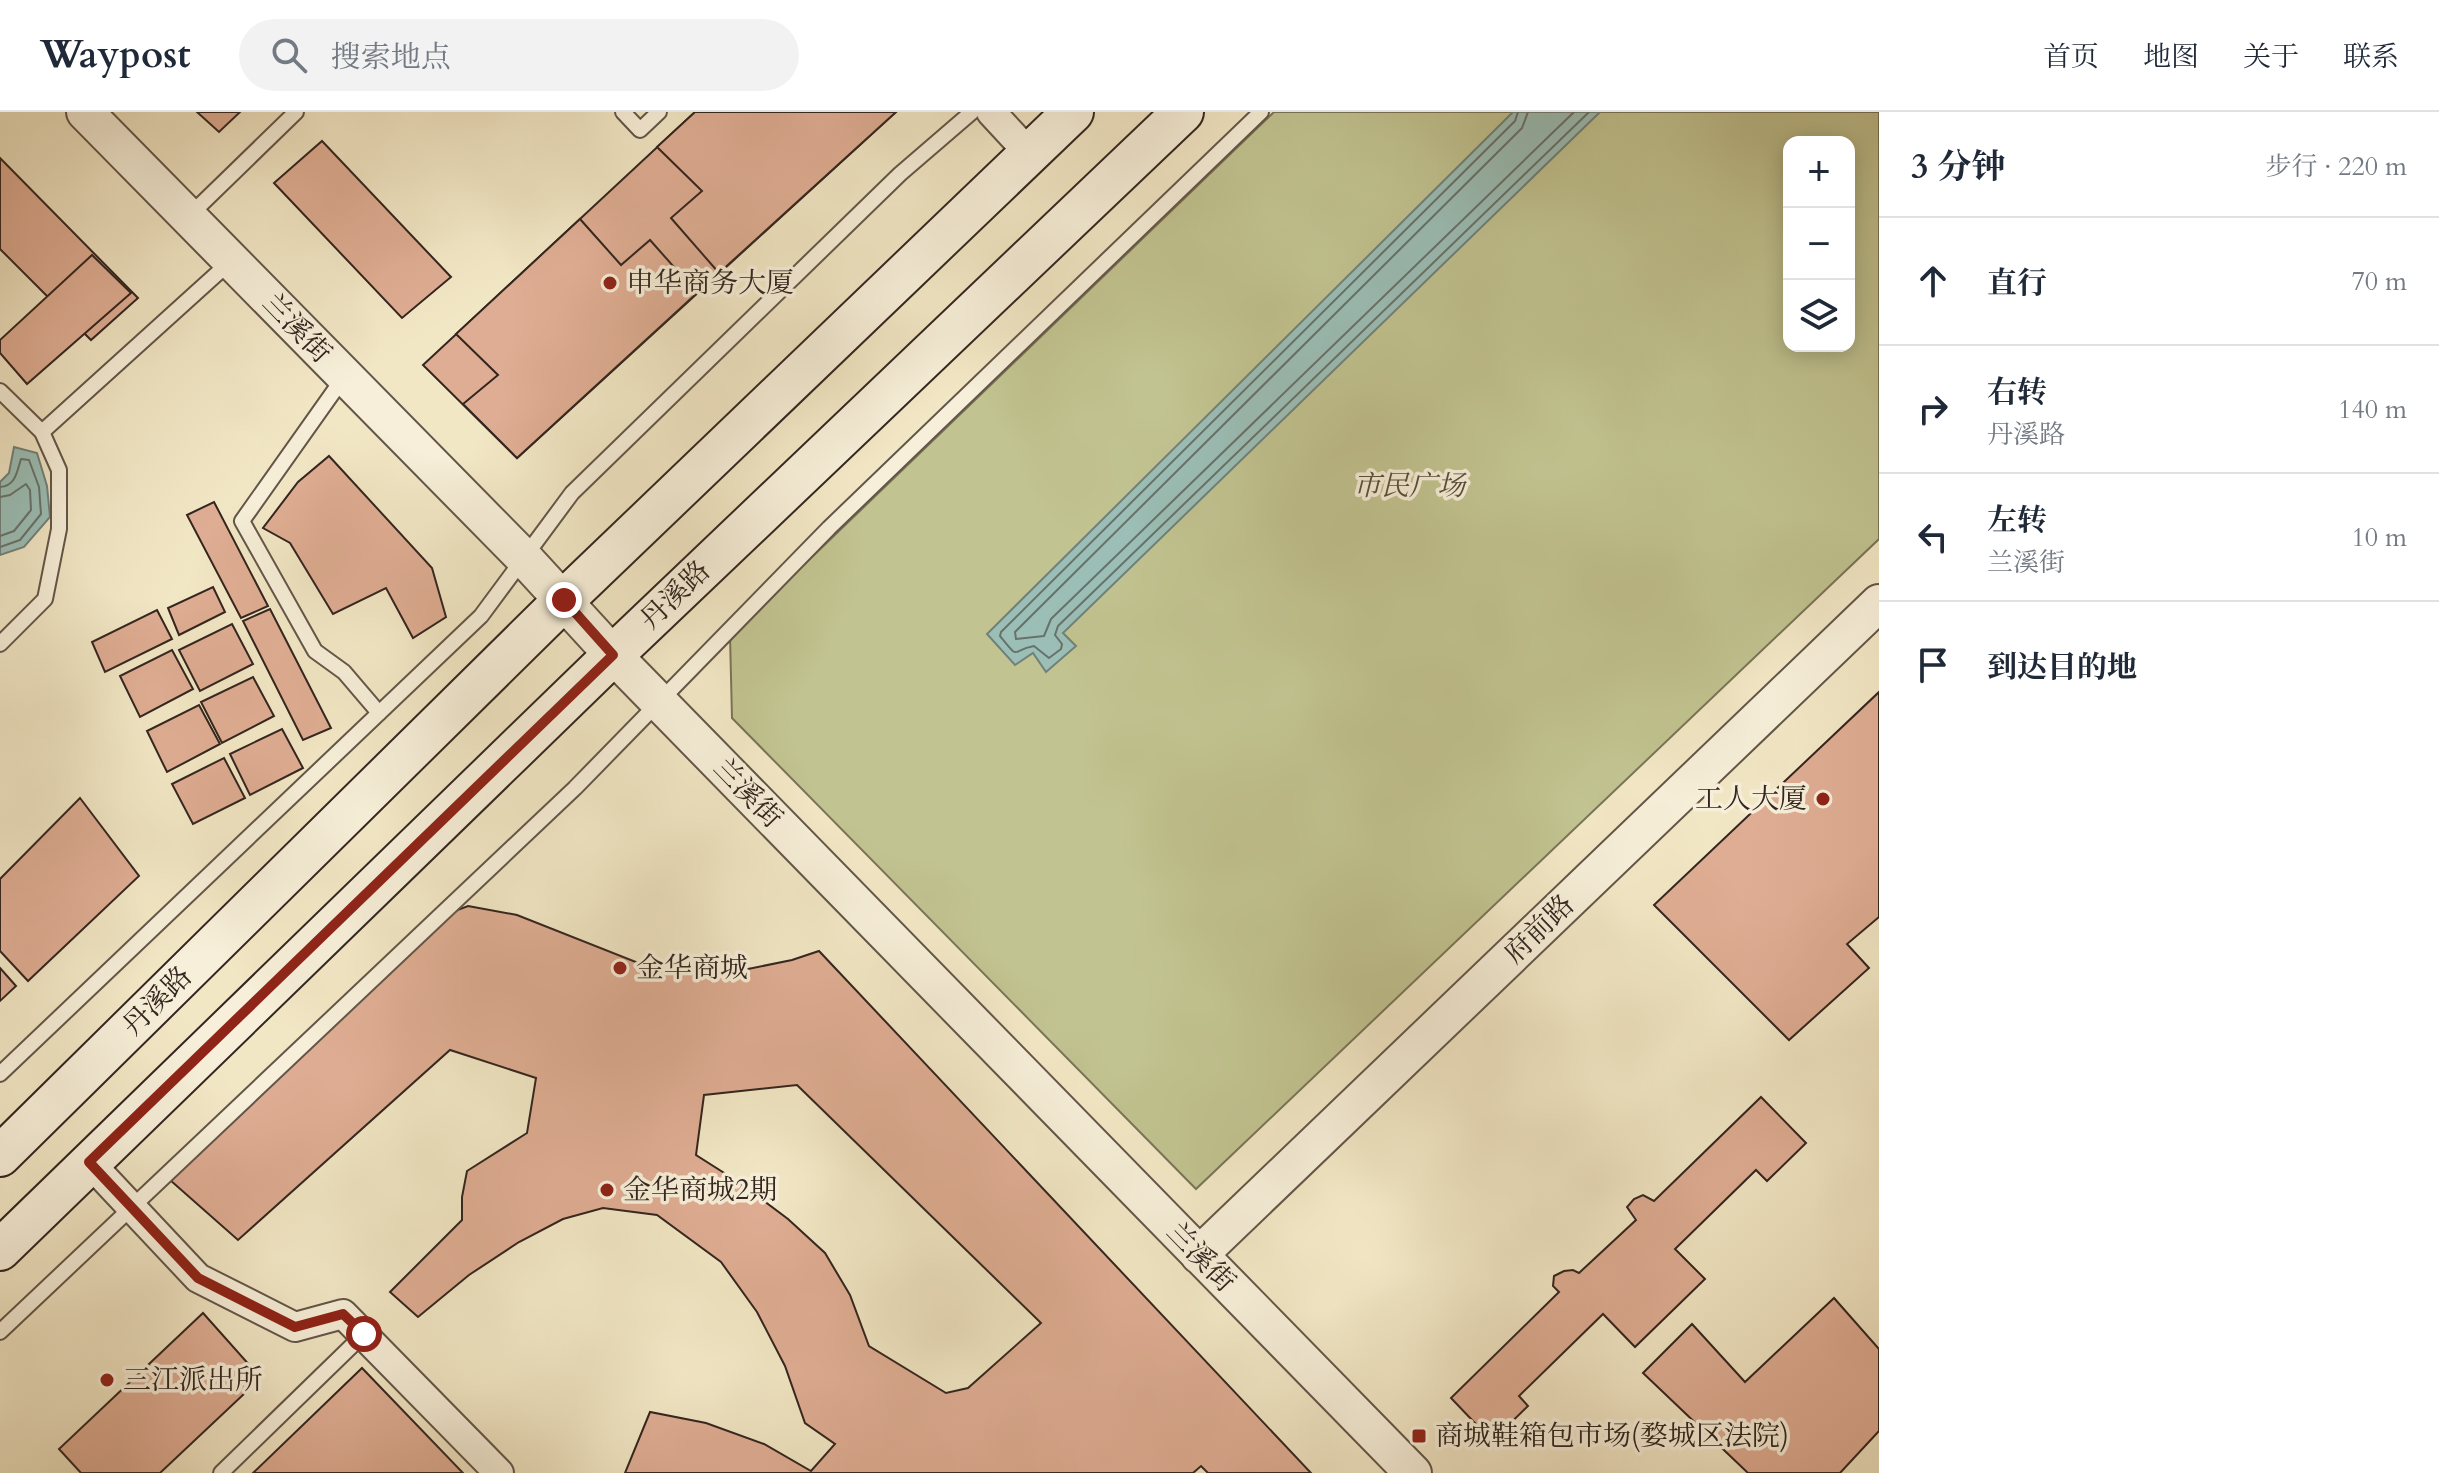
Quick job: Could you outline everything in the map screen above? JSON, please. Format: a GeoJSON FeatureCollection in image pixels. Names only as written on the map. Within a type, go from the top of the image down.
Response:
{"type":"FeatureCollection","features":[{"type":"Feature","properties":{"kind":"main road","name":"丹溪路"},"geometry":{"type":"LineString","coordinates":[[0,1156],[564,600],[1073,112]]}},
{"type":"Feature","properties":{"kind":"main road","name":"丹溪路"},"geometry":{"type":"LineString","coordinates":[[0,1250],[613,655],[1183,112]]}},
{"type":"Feature","properties":{"kind":"street","name":"兰溪街"},"geometry":{"type":"LineString","coordinates":[[85,112],[524,558],[613,655],[1413,1473]]}},
{"type":"Feature","properties":{"kind":"street"},"geometry":{"type":"LineString","coordinates":[[991,112],[1029,153]]}},
{"type":"Feature","properties":{"kind":"street","name":"府前路"},"geometry":{"type":"LineString","coordinates":[[1199,1255],[1879,603]]}},
{"type":"Feature","properties":{"kind":"street"},"geometry":{"type":"LineString","coordinates":[[89,1162],[198,1278],[295,1327],[343,1314],[499,1473]]}},
{"type":"Feature","properties":{"kind":"lane"},"geometry":{"type":"LineString","coordinates":[[188,217],[296,112]]}},
{"type":"Feature","properties":{"kind":"lane"},"geometry":{"type":"LineString","coordinates":[[623,112],[640,130],[659,112]]}},
{"type":"Feature","properties":{"kind":"lane"},"geometry":{"type":"LineString","coordinates":[[0,1074],[481,616],[572,493],[900,174],[972,112]]}},
{"type":"Feature","properties":{"kind":"lane"},"geometry":{"type":"LineString","coordinates":[[0,1332],[575,788],[829,528],[1261,112]]}},
{"type":"Feature","properties":{"kind":"lane"},"geometry":{"type":"LineString","coordinates":[[42,432],[231,261]]}},
{"type":"Feature","properties":{"kind":"lane"},"geometry":{"type":"LineString","coordinates":[[345,376],[242,521],[315,651],[344,672],[379,713]]}},
{"type":"Feature","properties":{"kind":"lane"},"geometry":{"type":"LineString","coordinates":[[0,391],[42,432],[59,470],[59,529],[45,599],[0,644]]}},
{"type":"Feature","properties":{"kind":"lane"},"geometry":{"type":"LineString","coordinates":[[221,1473],[364,1334]]}},
{"type":"Feature","properties":{"kind":"green space","name":"市民广场"},"geometry":{"type":"Polygon","coordinates":[[[1274,112],[1879,112],[1879,539],[1196,1189],[732,718],[730,636],[1274,112]]]}},
{"type":"Feature","properties":{"kind":"water"},"geometry":{"type":"Polygon","coordinates":[[[1513,112],[1600,112],[1063,633],[1076,646],[1046,672],[1033,653],[1015,665],[987,634],[1513,112]]]}},
{"type":"Feature","properties":{"kind":"water"},"geometry":{"type":"Polygon","coordinates":[[[14,447],[37,453],[47,486],[50,517],[24,547],[0,555],[0,482],[9,473],[14,447]]]}},
{"type":"Feature","properties":{"kind":"building"},"geometry":{"type":"Polygon","coordinates":[[[197,112],[240,112],[219,132],[197,112]]]}},
{"type":"Feature","properties":{"kind":"building","name":"申华商务大厦"},"geometry":{"type":"Polygon","coordinates":[[[695,112],[896,112],[517,458],[423,365],[695,112]]]}},
{"type":"Feature","properties":{"kind":"building"},"geometry":{"type":"Polygon","coordinates":[[[695,112],[896,112],[719,273],[671,218],[702,191],[657,147],[695,112]]]}},
{"type":"Feature","properties":{"kind":"building"},"geometry":{"type":"Polygon","coordinates":[[[322,141],[451,277],[402,318],[274,183],[322,141]]]}},
{"type":"Feature","properties":{"kind":"building"},"geometry":{"type":"Polygon","coordinates":[[[0,158],[138,298],[91,340],[0,249],[0,158]]]}},
{"type":"Feature","properties":{"kind":"building"},"geometry":{"type":"Polygon","coordinates":[[[580,219],[621,265],[650,240],[697,293],[517,458],[463,404],[498,375],[456,334],[580,219]]]}},
{"type":"Feature","properties":{"kind":"building"},"geometry":{"type":"Polygon","coordinates":[[[92,255],[131,293],[27,384],[0,353],[0,340],[92,255]]]}},
{"type":"Feature","properties":{"kind":"building"},"geometry":{"type":"Polygon","coordinates":[[[329,456],[432,568],[446,617],[413,638],[386,588],[333,614],[290,543],[263,528],[298,482],[329,456]]]}},
{"type":"Feature","properties":{"kind":"building"},"geometry":{"type":"Polygon","coordinates":[[[214,502],[268,606],[241,618],[187,515],[214,502]]]}},
{"type":"Feature","properties":{"kind":"building"},"geometry":{"type":"Polygon","coordinates":[[[213,587],[225,612],[179,635],[168,608],[213,587]]]}},
{"type":"Feature","properties":{"kind":"building"},"geometry":{"type":"Polygon","coordinates":[[[270,609],[331,728],[303,740],[243,621],[270,609]]]}},
{"type":"Feature","properties":{"kind":"building"},"geometry":{"type":"Polygon","coordinates":[[[157,610],[172,639],[105,672],[92,642],[157,610]]]}},
{"type":"Feature","properties":{"kind":"building"},"geometry":{"type":"Polygon","coordinates":[[[232,624],[253,664],[200,691],[179,650],[232,624]]]}},
{"type":"Feature","properties":{"kind":"building"},"geometry":{"type":"Polygon","coordinates":[[[172,650],[193,689],[140,717],[120,676],[172,650]]]}},
{"type":"Feature","properties":{"kind":"building"},"geometry":{"type":"Polygon","coordinates":[[[253,677],[274,716],[222,743],[201,702],[253,677]]]}},
{"type":"Feature","properties":{"kind":"building","name":"工人大厦"},"geometry":{"type":"Polygon","coordinates":[[[1879,692],[1879,917],[1847,944],[1869,968],[1789,1040],[1654,905],[1879,692]]]}},
{"type":"Feature","properties":{"kind":"building"},"geometry":{"type":"Polygon","coordinates":[[[199,705],[220,744],[167,772],[147,731],[199,705]]]}},
{"type":"Feature","properties":{"kind":"building"},"geometry":{"type":"Polygon","coordinates":[[[282,729],[303,768],[250,795],[230,754],[282,729]]]}},
{"type":"Feature","properties":{"kind":"building"},"geometry":{"type":"Polygon","coordinates":[[[224,758],[245,798],[193,824],[172,784],[224,758]]]}},
{"type":"Feature","properties":{"kind":"building"},"geometry":{"type":"Polygon","coordinates":[[[80,798],[139,876],[28,981],[0,951],[0,879],[80,798]]]}},
{"type":"Feature","properties":{"kind":"building","name":"金华商城2期"},"geometry":{"type":"Polygon","coordinates":[[[468,906],[517,915],[661,972],[743,970],[819,951],[1311,1473],[1208,1473],[1201,1466],[1193,1473],[625,1473],[650,1412],[706,1423],[764,1444],[811,1471],[835,1444],[805,1423],[785,1366],[757,1312],[721,1262],[657,1215],[603,1208],[563,1219],[519,1242],[469,1275],[418,1317],[390,1292],[462,1220],[467,1171],[527,1133],[536,1078],[450,1050],[238,1240],[170,1180],[439,917],[468,906]],[[797,1085],[704,1095],[696,1155],[788,1219],[825,1253],[850,1295],[869,1346],[946,1393],[968,1388],[1041,1323],[797,1085]]]}},
{"type":"Feature","properties":{"kind":"building"},"geometry":{"type":"Polygon","coordinates":[[[0,968],[16,986],[0,1001],[0,968]]]}},
{"type":"Feature","properties":{"kind":"building"},"geometry":{"type":"Polygon","coordinates":[[[1761,1097],[1806,1143],[1767,1181],[1756,1170],[1675,1249],[1705,1279],[1635,1347],[1603,1314],[1519,1396],[1528,1406],[1492,1441],[1451,1398],[1559,1292],[1553,1286],[1554,1276],[1564,1271],[1579,1273],[1636,1220],[1627,1207],[1634,1199],[1643,1195],[1654,1201],[1761,1097]]]}},
{"type":"Feature","properties":{"kind":"building"},"geometry":{"type":"Polygon","coordinates":[[[1834,1298],[1879,1349],[1879,1431],[1840,1473],[1748,1473],[1643,1373],[1692,1324],[1745,1382],[1834,1298]]]}},
{"type":"Feature","properties":{"kind":"building"},"geometry":{"type":"Polygon","coordinates":[[[203,1313],[261,1378],[160,1473],[81,1473],[59,1449],[203,1313]]]}},
{"type":"Feature","properties":{"kind":"building"},"geometry":{"type":"Polygon","coordinates":[[[362,1368],[463,1473],[253,1473],[362,1368]]]}},
{"type":"Feature","properties":{"kind":"place","name":"申华商务大厦"},"geometry":{"type":"Point","coordinates":[610,283]}},
{"type":"Feature","properties":{"kind":"place","name":"工人大厦"},"geometry":{"type":"Point","coordinates":[1823,799]}},
{"type":"Feature","properties":{"kind":"place","name":"金华商城"},"geometry":{"type":"Point","coordinates":[620,968]}},
{"type":"Feature","properties":{"kind":"place","name":"金华商城2期"},"geometry":{"type":"Point","coordinates":[607,1190]}},
{"type":"Feature","properties":{"kind":"place","name":"三江派出所"},"geometry":{"type":"Point","coordinates":[107,1380]}},
{"type":"Feature","properties":{"kind":"place","name":"商城鞋箱包市场(婺城区法院)"},"geometry":{"type":"Point","coordinates":[1419,1436]}},
{"type":"Feature","properties":{"kind":"route"},"geometry":{"type":"LineString","coordinates":[[364,1334],[343,1314],[295,1327],[198,1278],[89,1162],[613,655],[564,600]]}}]}
